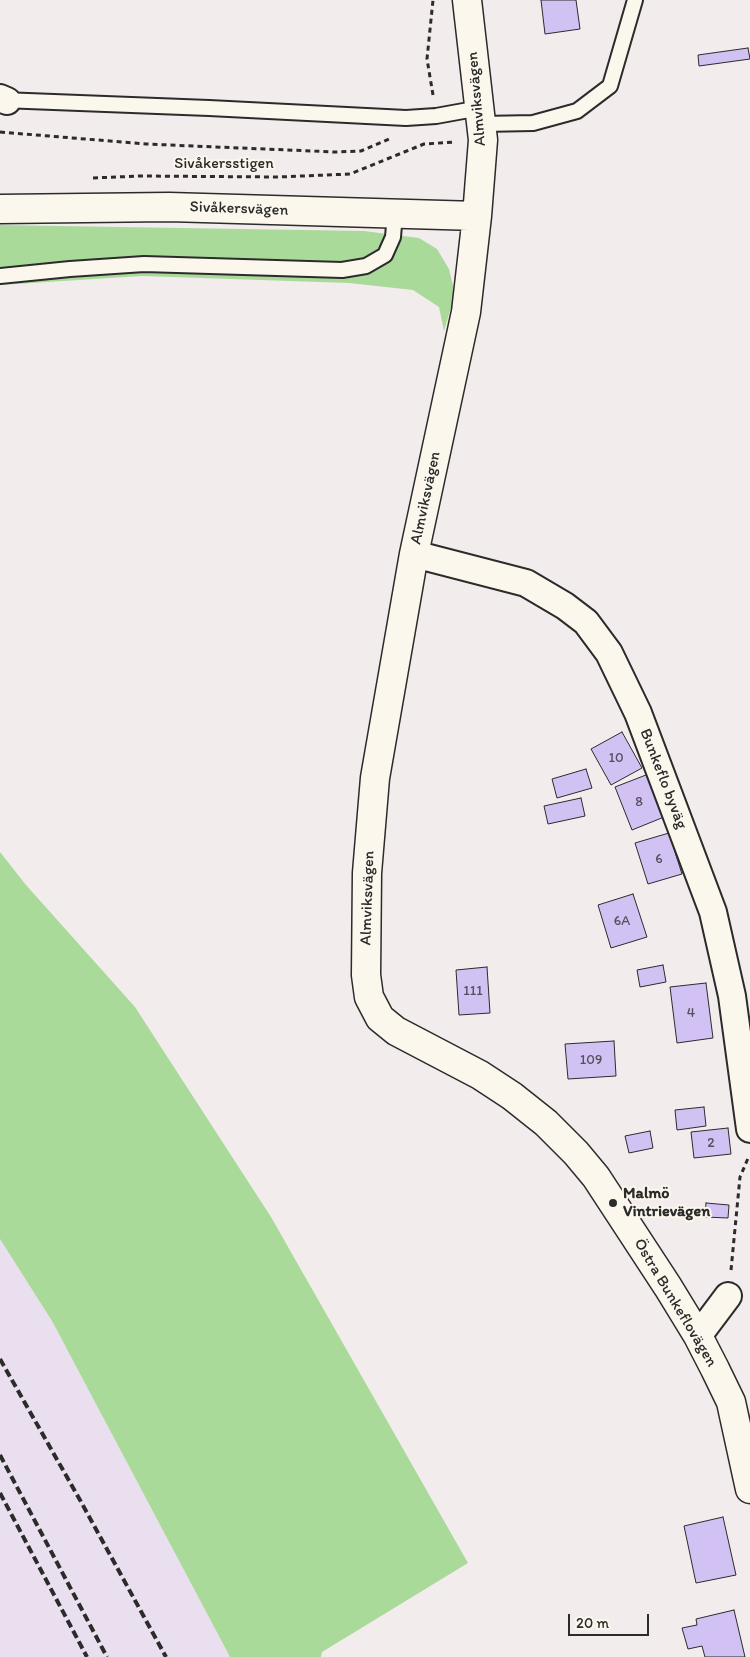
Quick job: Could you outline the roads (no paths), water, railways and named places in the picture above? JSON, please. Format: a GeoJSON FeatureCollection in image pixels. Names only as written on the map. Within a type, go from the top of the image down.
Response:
{"type":"FeatureCollection","features":[{"type":"Feature","properties":{"kind":"street","name":"Almviksvägen"},"geometry":{"type":"LineString","coordinates":[[369,997],[366,975],[367,873],[375,778],[414,554],[466,312],[478,216],[483,140],[467,0]]}},
{"type":"Feature","properties":{"kind":"street","name":"Sivåkersvägen"},"geometry":{"type":"LineString","coordinates":[[0,209],[169,207],[478,216]]}},
{"type":"Feature","properties":{"kind":"street","name":"Bunkeflo byväg"},"geometry":{"type":"LineString","coordinates":[[414,554],[526,583],[565,606],[586,622],[609,653],[638,713],[713,912],[732,996],[750,1129]]}},
{"type":"Feature","properties":{"kind":"street","name":"Östra Bunkeflovägen"},"geometry":{"type":"LineString","coordinates":[[369,997],[380,1018],[396,1031],[480,1075],[512,1096],[546,1123],[576,1153],[596,1177],[698,1336],[731,1402],[744,1432],[750,1489]]}},
{"type":"Feature","properties":{"kind":"street"},"geometry":{"type":"LineString","coordinates":[[698,1336],[728,1296]]}},
{"type":"Feature","properties":{"kind":"lane"},"geometry":{"type":"LineString","coordinates":[[2,99],[406,118],[481,116],[533,123],[577,111],[610,86],[635,0]]}},
{"type":"Feature","properties":{"kind":"lane"},"geometry":{"type":"LineString","coordinates":[[0,276],[144,264],[342,270],[366,266],[385,255],[393,238],[395,214]]}},
{"type":"Feature","properties":{"kind":"railway"},"geometry":{"type":"LineString","coordinates":[[0,1359],[166,1657]]}},
{"type":"Feature","properties":{"kind":"railway"},"geometry":{"type":"LineString","coordinates":[[0,1455],[107,1657]]}},
{"type":"Feature","properties":{"kind":"railway"},"geometry":{"type":"LineString","coordinates":[[0,1493],[87,1657]]}},
{"type":"Feature","properties":{"kind":"place","name":"Malmö Vintrievägen"},"geometry":{"type":"Point","coordinates":[613,1203]}}]}
